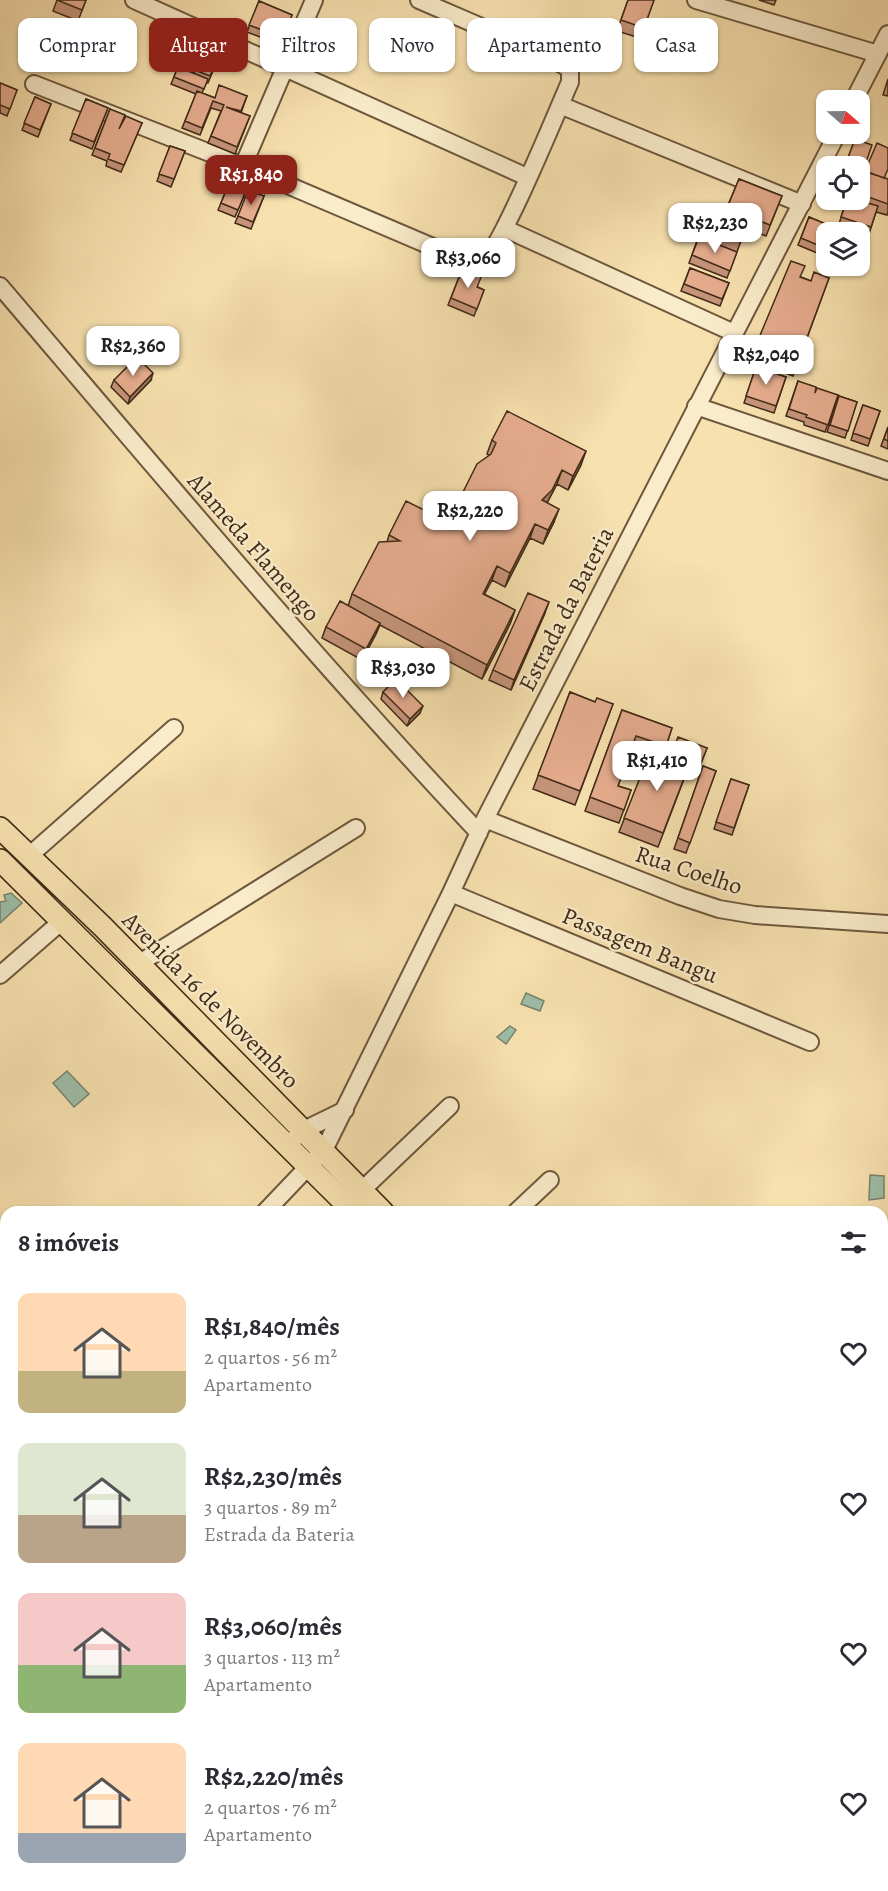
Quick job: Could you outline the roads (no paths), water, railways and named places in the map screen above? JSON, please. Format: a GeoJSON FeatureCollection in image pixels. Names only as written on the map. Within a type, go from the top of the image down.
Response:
{"type":"FeatureCollection","features":[{"type":"Feature","properties":{"kind":"main road","name":"Avenida 16 de Novembro"},"geometry":{"type":"LineString","coordinates":[[0,828],[324,1150],[377,1206]]}},
{"type":"Feature","properties":{"kind":"main road","name":"Avenida 16 de Novembro"},"geometry":{"type":"LineString","coordinates":[[0,860],[348,1206]]}},
{"type":"Feature","properties":{"kind":"street"},"geometry":{"type":"LineString","coordinates":[[134,0],[260,56]]}},
{"type":"Feature","properties":{"kind":"street"},"geometry":{"type":"LineString","coordinates":[[307,18],[314,0]]}},
{"type":"Feature","properties":{"kind":"street"},"geometry":{"type":"LineString","coordinates":[[34,84],[243,166],[461,260],[474,262],[483,260],[490,254],[506,229],[571,75],[566,66],[419,0]]}},
{"type":"Feature","properties":{"kind":"street"},"geometry":{"type":"LineString","coordinates":[[696,0],[753,8],[878,54]]}},
{"type":"Feature","properties":{"kind":"street"},"geometry":{"type":"LineString","coordinates":[[859,90],[888,34]]}},
{"type":"Feature","properties":{"kind":"street"},"geometry":{"type":"LineString","coordinates":[[243,166],[285,72]]}},
{"type":"Feature","properties":{"kind":"street"},"geometry":{"type":"LineString","coordinates":[[296,72],[527,177]]}},
{"type":"Feature","properties":{"kind":"street"},"geometry":{"type":"LineString","coordinates":[[560,105],[802,204]]}},
{"type":"Feature","properties":{"kind":"street","name":"Estrada da Bateria"},"geometry":{"type":"LineString","coordinates":[[271,1206],[324,1150],[482,826],[832,144]]}},
{"type":"Feature","properties":{"kind":"street"},"geometry":{"type":"LineString","coordinates":[[506,229],[734,333]]}},
{"type":"Feature","properties":{"kind":"street","name":"Alameda Flamengo"},"geometry":{"type":"LineString","coordinates":[[0,286],[235,562],[482,826]]}},
{"type":"Feature","properties":{"kind":"street"},"geometry":{"type":"LineString","coordinates":[[696,406],[888,471]]}},
{"type":"Feature","properties":{"kind":"street"},"geometry":{"type":"LineString","coordinates":[[29,856],[174,728]]}},
{"type":"Feature","properties":{"kind":"street","name":"Rua Coelho"},"geometry":{"type":"LineString","coordinates":[[482,826],[719,909],[755,915],[888,924]]}},
{"type":"Feature","properties":{"kind":"street"},"geometry":{"type":"LineString","coordinates":[[138,964],[356,828]]}},
{"type":"Feature","properties":{"kind":"street","name":"Passagem Bangu"},"geometry":{"type":"LineString","coordinates":[[451,893],[810,1042]]}},
{"type":"Feature","properties":{"kind":"street"},"geometry":{"type":"LineString","coordinates":[[0,975],[62,921]]}},
{"type":"Feature","properties":{"kind":"street"},"geometry":{"type":"LineString","coordinates":[[361,1191],[450,1106]]}},
{"type":"Feature","properties":{"kind":"street"},"geometry":{"type":"LineString","coordinates":[[287,1145],[304,1130],[345,1110]]}},
{"type":"Feature","properties":{"kind":"street"},"geometry":{"type":"LineString","coordinates":[[522,1206],[550,1180]]}}]}
